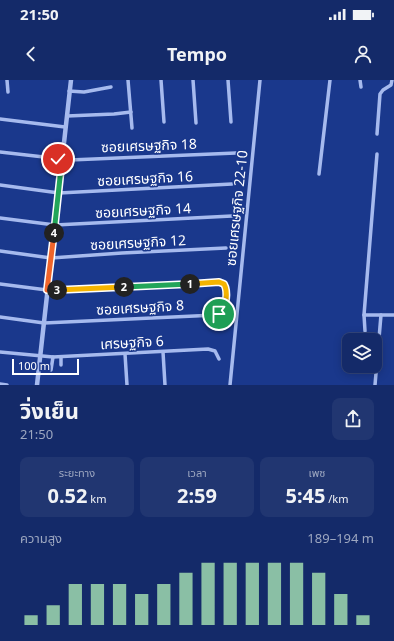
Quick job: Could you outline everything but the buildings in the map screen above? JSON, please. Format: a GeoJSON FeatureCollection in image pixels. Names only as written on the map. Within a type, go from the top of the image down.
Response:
{"type":"FeatureCollection","features":[{"type":"Feature","properties":{"kind":"street"},"geometry":{"type":"LineString","coordinates":[[7,80],[8,92]]}},
{"type":"Feature","properties":{"kind":"street"},"geometry":{"type":"LineString","coordinates":[[37,385],[71,80]]}},
{"type":"Feature","properties":{"kind":"street"},"geometry":{"type":"LineString","coordinates":[[128,80],[132,128]]}},
{"type":"Feature","properties":{"kind":"street"},"geometry":{"type":"LineString","coordinates":[[162,80],[164,122]]}},
{"type":"Feature","properties":{"kind":"street"},"geometry":{"type":"LineString","coordinates":[[193,80],[196,122]]}},
{"type":"Feature","properties":{"kind":"street"},"geometry":{"type":"LineString","coordinates":[[228,80],[231,122]]}},
{"type":"Feature","properties":{"kind":"street","name":"ซอยเศรษฐกิจ 22-10"},"geometry":{"type":"LineString","coordinates":[[230,385],[260,80]]}},
{"type":"Feature","properties":{"kind":"street"},"geometry":{"type":"LineString","coordinates":[[320,174],[330,80]]}},
{"type":"Feature","properties":{"kind":"street"},"geometry":{"type":"LineString","coordinates":[[360,80],[360,87]]}},
{"type":"Feature","properties":{"kind":"street"},"geometry":{"type":"LineString","coordinates":[[377,134],[380,94],[382,90],[391,85],[392,80]]}},
{"type":"Feature","properties":{"kind":"street"},"geometry":{"type":"LineString","coordinates":[[69,91],[84,92],[111,87]]}},
{"type":"Feature","properties":{"kind":"street"},"geometry":{"type":"LineString","coordinates":[[67,116],[130,112]]}},
{"type":"Feature","properties":{"kind":"street"},"geometry":{"type":"LineString","coordinates":[[0,119],[66,127]]}},
{"type":"Feature","properties":{"kind":"street","name":"ซอยเศรษฐกิจ 18"},"geometry":{"type":"LineString","coordinates":[[0,152],[62,159],[236,153]]}},
{"type":"Feature","properties":{"kind":"street"},"geometry":{"type":"LineString","coordinates":[[365,331],[364,315],[378,154]]}},
{"type":"Feature","properties":{"kind":"street","name":"ซอยเศรษฐกิจ 16"},"geometry":{"type":"LineString","coordinates":[[0,185],[59,192],[232,184]]}},
{"type":"Feature","properties":{"kind":"street","name":"ซอยเศรษฐกิจ 14"},"geometry":{"type":"LineString","coordinates":[[0,218],[55,225],[232,216]]}},
{"type":"Feature","properties":{"kind":"street","name":"ซอยเศรษฐกิจ 12"},"geometry":{"type":"LineString","coordinates":[[0,251],[51,258],[226,248]]}},
{"type":"Feature","properties":{"kind":"street","name":"ซอยเศรษฐกิจ 8"},"geometry":{"type":"LineString","coordinates":[[44,323],[216,315],[222,313],[225,298],[225,285],[222,282],[47,290]]}},
{"type":"Feature","properties":{"kind":"street"},"geometry":{"type":"LineString","coordinates":[[0,284],[47,290]]}},
{"type":"Feature","properties":{"kind":"street"},"geometry":{"type":"LineString","coordinates":[[364,315],[394,315]]}},
{"type":"Feature","properties":{"kind":"street"},"geometry":{"type":"LineString","coordinates":[[376,385],[381,315]]}},
{"type":"Feature","properties":{"kind":"street"},"geometry":{"type":"LineString","coordinates":[[0,317],[44,323]]}},
{"type":"Feature","properties":{"kind":"street","name":"เศรษฐกิจ 6"},"geometry":{"type":"LineString","coordinates":[[0,352],[61,357],[213,349],[217,352],[219,360]]}},
{"type":"Feature","properties":{"kind":"street"},"geometry":{"type":"LineString","coordinates":[[163,352],[165,385]]}},
{"type":"Feature","properties":{"kind":"street"},"geometry":{"type":"LineString","coordinates":[[125,354],[127,385]]}},
{"type":"Feature","properties":{"kind":"street"},"geometry":{"type":"LineString","coordinates":[[51,370],[53,357]]}},
{"type":"Feature","properties":{"kind":"street"},"geometry":{"type":"LineString","coordinates":[[61,357],[61,365]]}},
{"type":"Feature","properties":{"kind":"street"},"geometry":{"type":"LineString","coordinates":[[0,384],[7,385]]}},
{"type":"Feature","properties":{"kind":"route"},"geometry":{"type":"LineString","coordinates":[[58,159],[62,159],[47,290],[222,282],[226,288],[225,306],[222,313],[219,314]]}}]}
